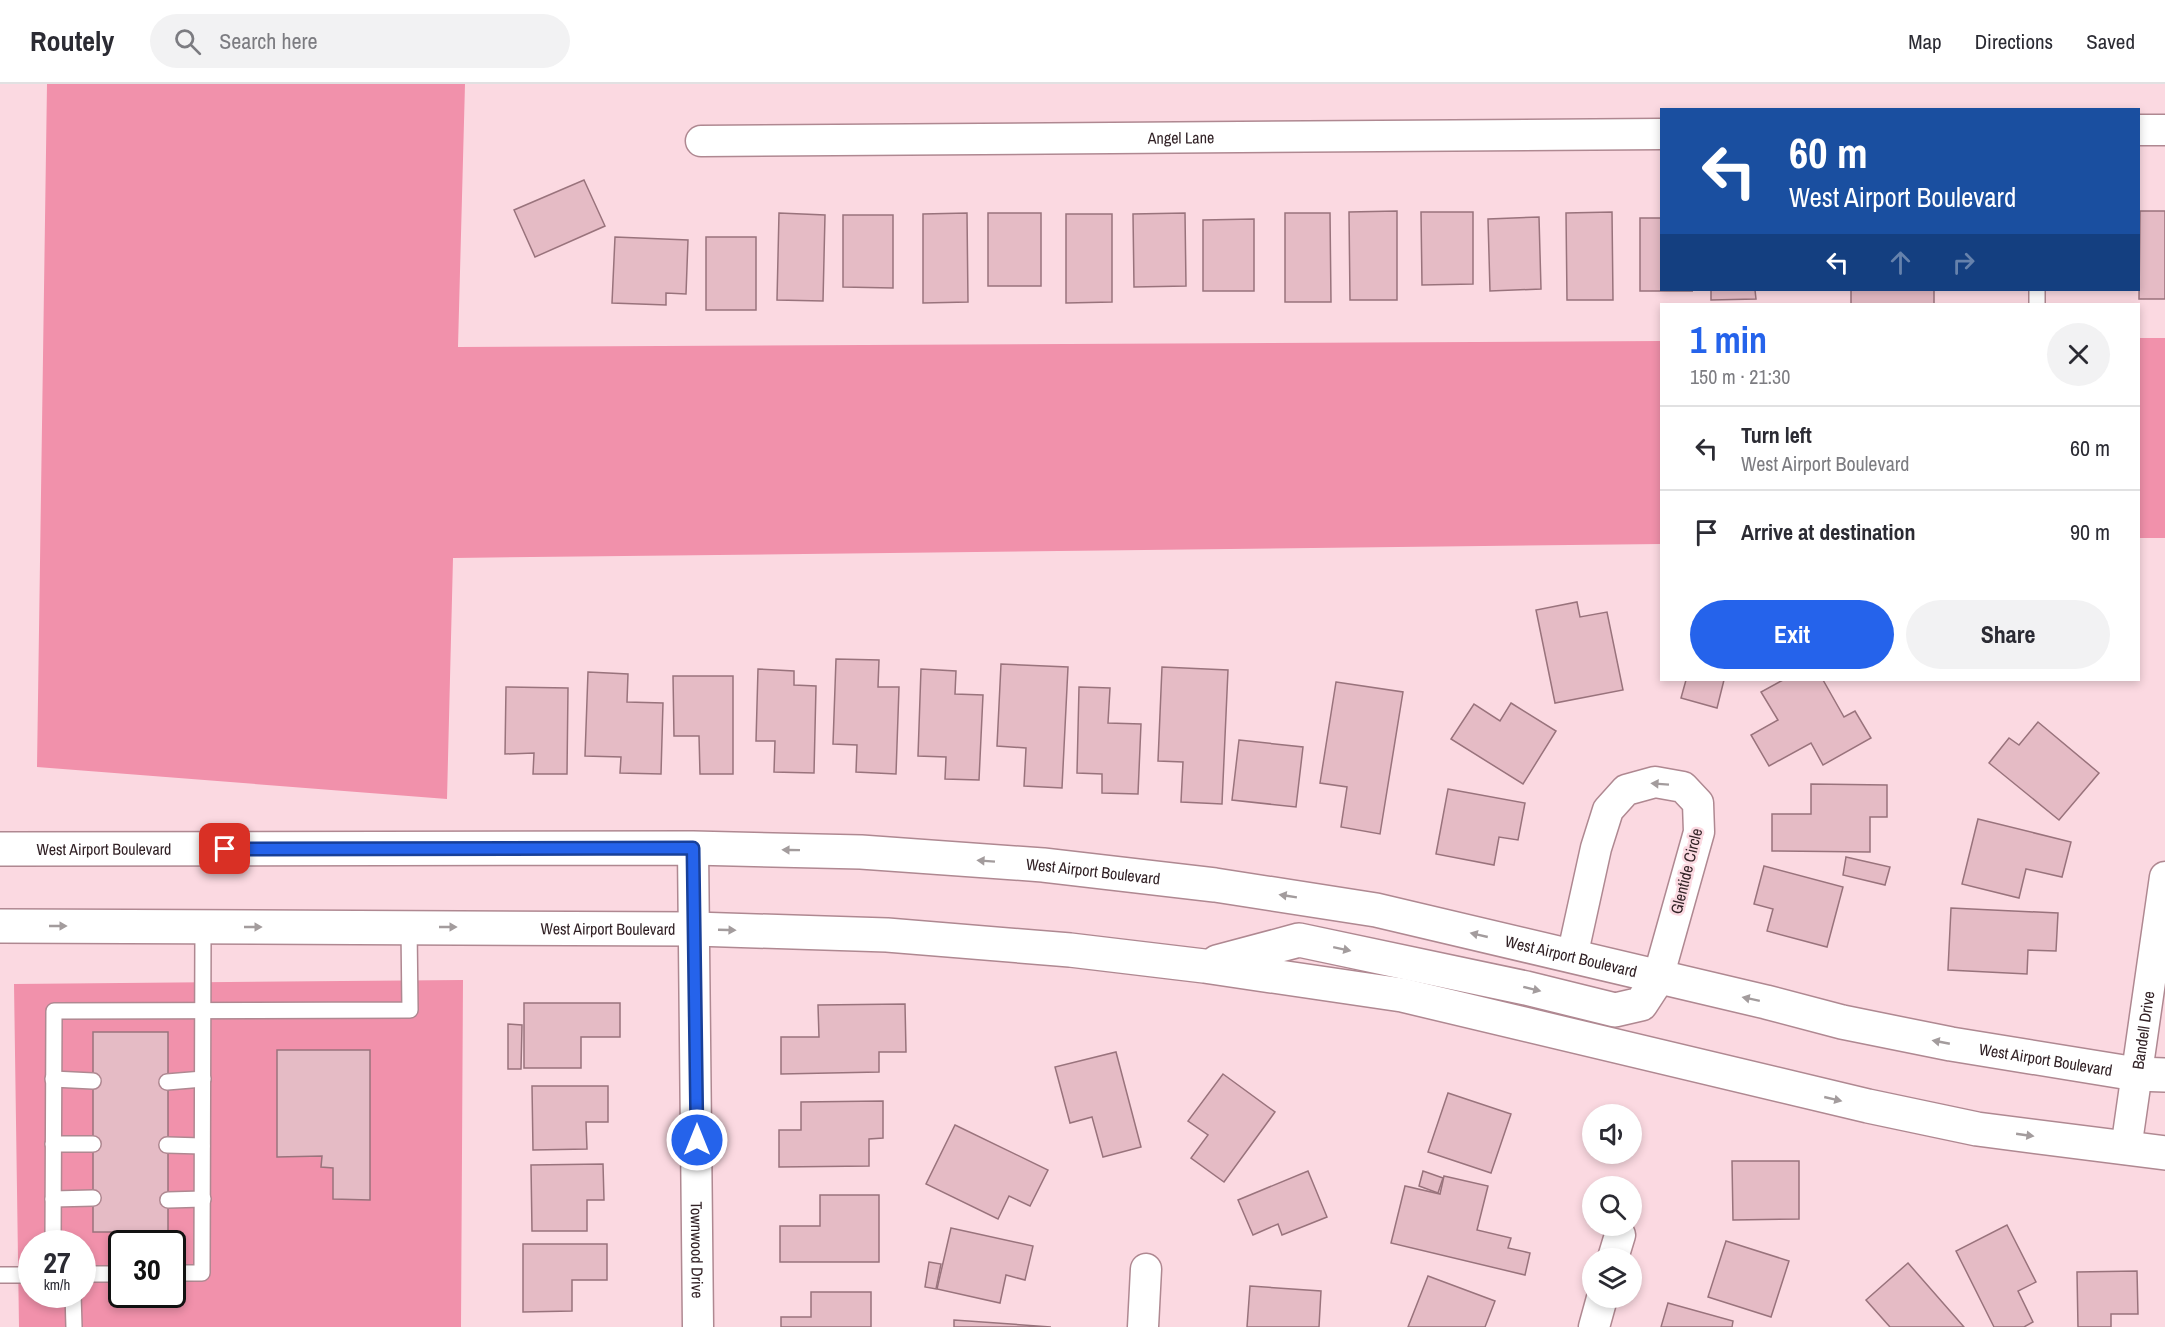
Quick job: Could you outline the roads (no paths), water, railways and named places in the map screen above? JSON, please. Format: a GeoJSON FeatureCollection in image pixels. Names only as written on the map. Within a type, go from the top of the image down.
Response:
{"type":"FeatureCollection","features":[{"type":"Feature","properties":{"kind":"main road","name":"West Airport Boulevard"},"geometry":{"type":"LineString","coordinates":[[0,849],[693,848],[861,852],[1043,865],[1215,885],[1376,910],[1842,1022],[1929,1040],[2151,1074]]}},
{"type":"Feature","properties":{"kind":"main road","name":"West Airport Boulevard"},"geometry":{"type":"LineString","coordinates":[[0,926],[695,929],[898,936],[1070,950],[1204,966],[1402,995],[1868,1107],[1977,1129],[2165,1153]]}},
{"type":"Feature","properties":{"kind":"main road"},"geometry":{"type":"LineString","coordinates":[[1204,966],[1299,940],[1526,988],[1615,1010],[1641,1004],[1658,978]]}},
{"type":"Feature","properties":{"kind":"street"},"geometry":{"type":"LineString","coordinates":[[2140,130],[2165,130]]}},
{"type":"Feature","properties":{"kind":"street","name":"Angel Lane"},"geometry":{"type":"LineString","coordinates":[[701,141],[1660,134]]}},
{"type":"Feature","properties":{"kind":"street","name":"Glentide Circle"},"geometry":{"type":"LineString","coordinates":[[1572,957],[1596,848],[1608,810],[1626,790],[1655,782],[1683,787],[1698,803],[1699,832],[1658,978]]}},
{"type":"Feature","properties":{"kind":"street","name":"Townwood Drive"},"geometry":{"type":"LineString","coordinates":[[693,848],[698,1327]]}},
{"type":"Feature","properties":{"kind":"street","name":"Bandell Drive"},"geometry":{"type":"LineString","coordinates":[[2126,1149],[2151,1074],[2165,877]]}},
{"type":"Feature","properties":{"kind":"street"},"geometry":{"type":"LineString","coordinates":[[1143,1327],[1146,1269]]}},
{"type":"Feature","properties":{"kind":"street"},"geometry":{"type":"LineString","coordinates":[[1594,1327],[1599,1308]]}},
{"type":"Feature","properties":{"kind":"lane"},"geometry":{"type":"LineString","coordinates":[[186,1273],[202,1273],[203,926]]}},
{"type":"Feature","properties":{"kind":"lane"},"geometry":{"type":"LineString","coordinates":[[53,1230],[54,1011],[411,1011],[409,927]]}},
{"type":"Feature","properties":{"kind":"lane"},"geometry":{"type":"LineString","coordinates":[[54,1079],[93,1081]]}},
{"type":"Feature","properties":{"kind":"lane"},"geometry":{"type":"LineString","coordinates":[[167,1082],[203,1079]]}},
{"type":"Feature","properties":{"kind":"lane"},"geometry":{"type":"LineString","coordinates":[[53,1144],[93,1144]]}},
{"type":"Feature","properties":{"kind":"lane"},"geometry":{"type":"LineString","coordinates":[[166,1145],[202,1146]]}},
{"type":"Feature","properties":{"kind":"lane"},"geometry":{"type":"LineString","coordinates":[[53,1199],[93,1198]]}},
{"type":"Feature","properties":{"kind":"lane"},"geometry":{"type":"LineString","coordinates":[[168,1200],[202,1200]]}},
{"type":"Feature","properties":{"kind":"lane"},"geometry":{"type":"LineString","coordinates":[[0,1275],[18,1275]]}},
{"type":"Feature","properties":{"kind":"lane"},"geometry":{"type":"LineString","coordinates":[[73,1308],[74,1327]]}}]}
